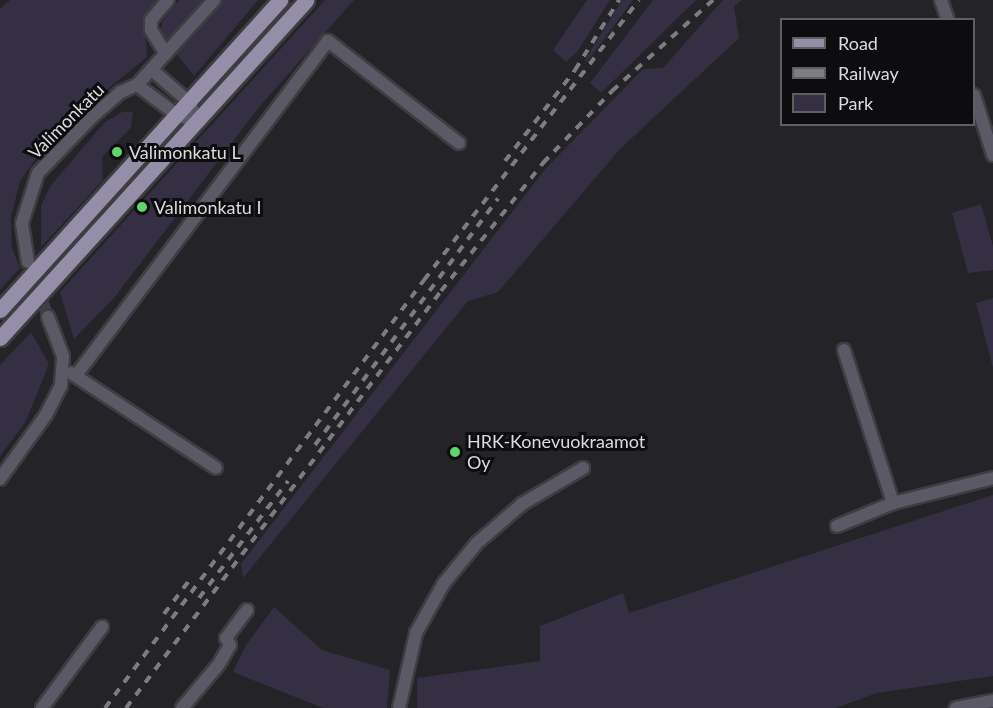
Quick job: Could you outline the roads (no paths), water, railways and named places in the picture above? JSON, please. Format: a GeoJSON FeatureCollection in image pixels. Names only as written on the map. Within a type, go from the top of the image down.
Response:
{"type":"FeatureCollection","features":[{"type":"Feature","properties":{"kind":"main road"},"geometry":{"type":"LineString","coordinates":[[0,310],[280,0]]}},
{"type":"Feature","properties":{"kind":"main road"},"geometry":{"type":"LineString","coordinates":[[0,338],[198,122],[306,0]]}},
{"type":"Feature","properties":{"kind":"street"},"geometry":{"type":"LineString","coordinates":[[166,54],[151,30],[151,20],[168,0]]}},
{"type":"Feature","properties":{"kind":"street","name":"Valimonkatu"},"geometry":{"type":"LineString","coordinates":[[28,262],[22,223],[38,173],[93,116],[121,92],[137,85],[214,0]]}},
{"type":"Feature","properties":{"kind":"street"},"geometry":{"type":"LineString","coordinates":[[941,0],[947,18]]}},
{"type":"Feature","properties":{"kind":"street"},"geometry":{"type":"LineString","coordinates":[[0,479],[46,415],[71,373],[328,41],[459,143]]}},
{"type":"Feature","properties":{"kind":"street"},"geometry":{"type":"LineString","coordinates":[[152,70],[189,102],[198,122]]}},
{"type":"Feature","properties":{"kind":"street"},"geometry":{"type":"LineString","coordinates":[[137,85],[177,115],[198,122]]}},
{"type":"Feature","properties":{"kind":"street"},"geometry":{"type":"LineString","coordinates":[[975,98],[993,155]]}},
{"type":"Feature","properties":{"kind":"street"},"geometry":{"type":"LineString","coordinates":[[48,317],[71,373],[216,468]]}},
{"type":"Feature","properties":{"kind":"street"},"geometry":{"type":"LineString","coordinates":[[844,350],[893,503]]}},
{"type":"Feature","properties":{"kind":"street"},"geometry":{"type":"LineString","coordinates":[[399,708],[416,633],[444,583],[477,543],[522,504],[583,468]]}},
{"type":"Feature","properties":{"kind":"street"},"geometry":{"type":"LineString","coordinates":[[837,526],[893,503],[993,478]]}},
{"type":"Feature","properties":{"kind":"street"},"geometry":{"type":"LineString","coordinates":[[182,708],[219,664],[230,645],[226,638],[248,610]]}},
{"type":"Feature","properties":{"kind":"street"},"geometry":{"type":"LineString","coordinates":[[42,708],[102,627]]}},
{"type":"Feature","properties":{"kind":"street"},"geometry":{"type":"LineString","coordinates":[[956,708],[993,700]]}},
{"type":"Feature","properties":{"kind":"tunnel"},"geometry":{"type":"LineString","coordinates":[[30,268],[48,317]]}},
{"type":"Feature","properties":{"kind":"railway"},"geometry":{"type":"LineString","coordinates":[[505,161],[575,70],[619,0]]}},
{"type":"Feature","properties":{"kind":"railway"},"geometry":{"type":"LineString","coordinates":[[105,708],[424,280],[639,0]]}},
{"type":"Feature","properties":{"kind":"railway"},"geometry":{"type":"LineString","coordinates":[[126,708],[441,291],[543,163],[612,91],[713,0]]}},
{"type":"Feature","properties":{"kind":"railway"},"geometry":{"type":"LineString","coordinates":[[315,445],[498,199]]}},
{"type":"Feature","properties":{"kind":"railway"},"geometry":{"type":"LineString","coordinates":[[199,598],[288,481]]}},
{"type":"Feature","properties":{"kind":"railway"},"geometry":{"type":"LineString","coordinates":[[164,614],[191,578]]}},
{"type":"Feature","properties":{"kind":"place","name":"Valimonkatu L"},"geometry":{"type":"Point","coordinates":[117,152]}},
{"type":"Feature","properties":{"kind":"place","name":"Valimonkatu I"},"geometry":{"type":"Point","coordinates":[142,207]}},
{"type":"Feature","properties":{"kind":"place","name":"HRK-Konevuokraamot Oy"},"geometry":{"type":"Point","coordinates":[455,452]}}]}
